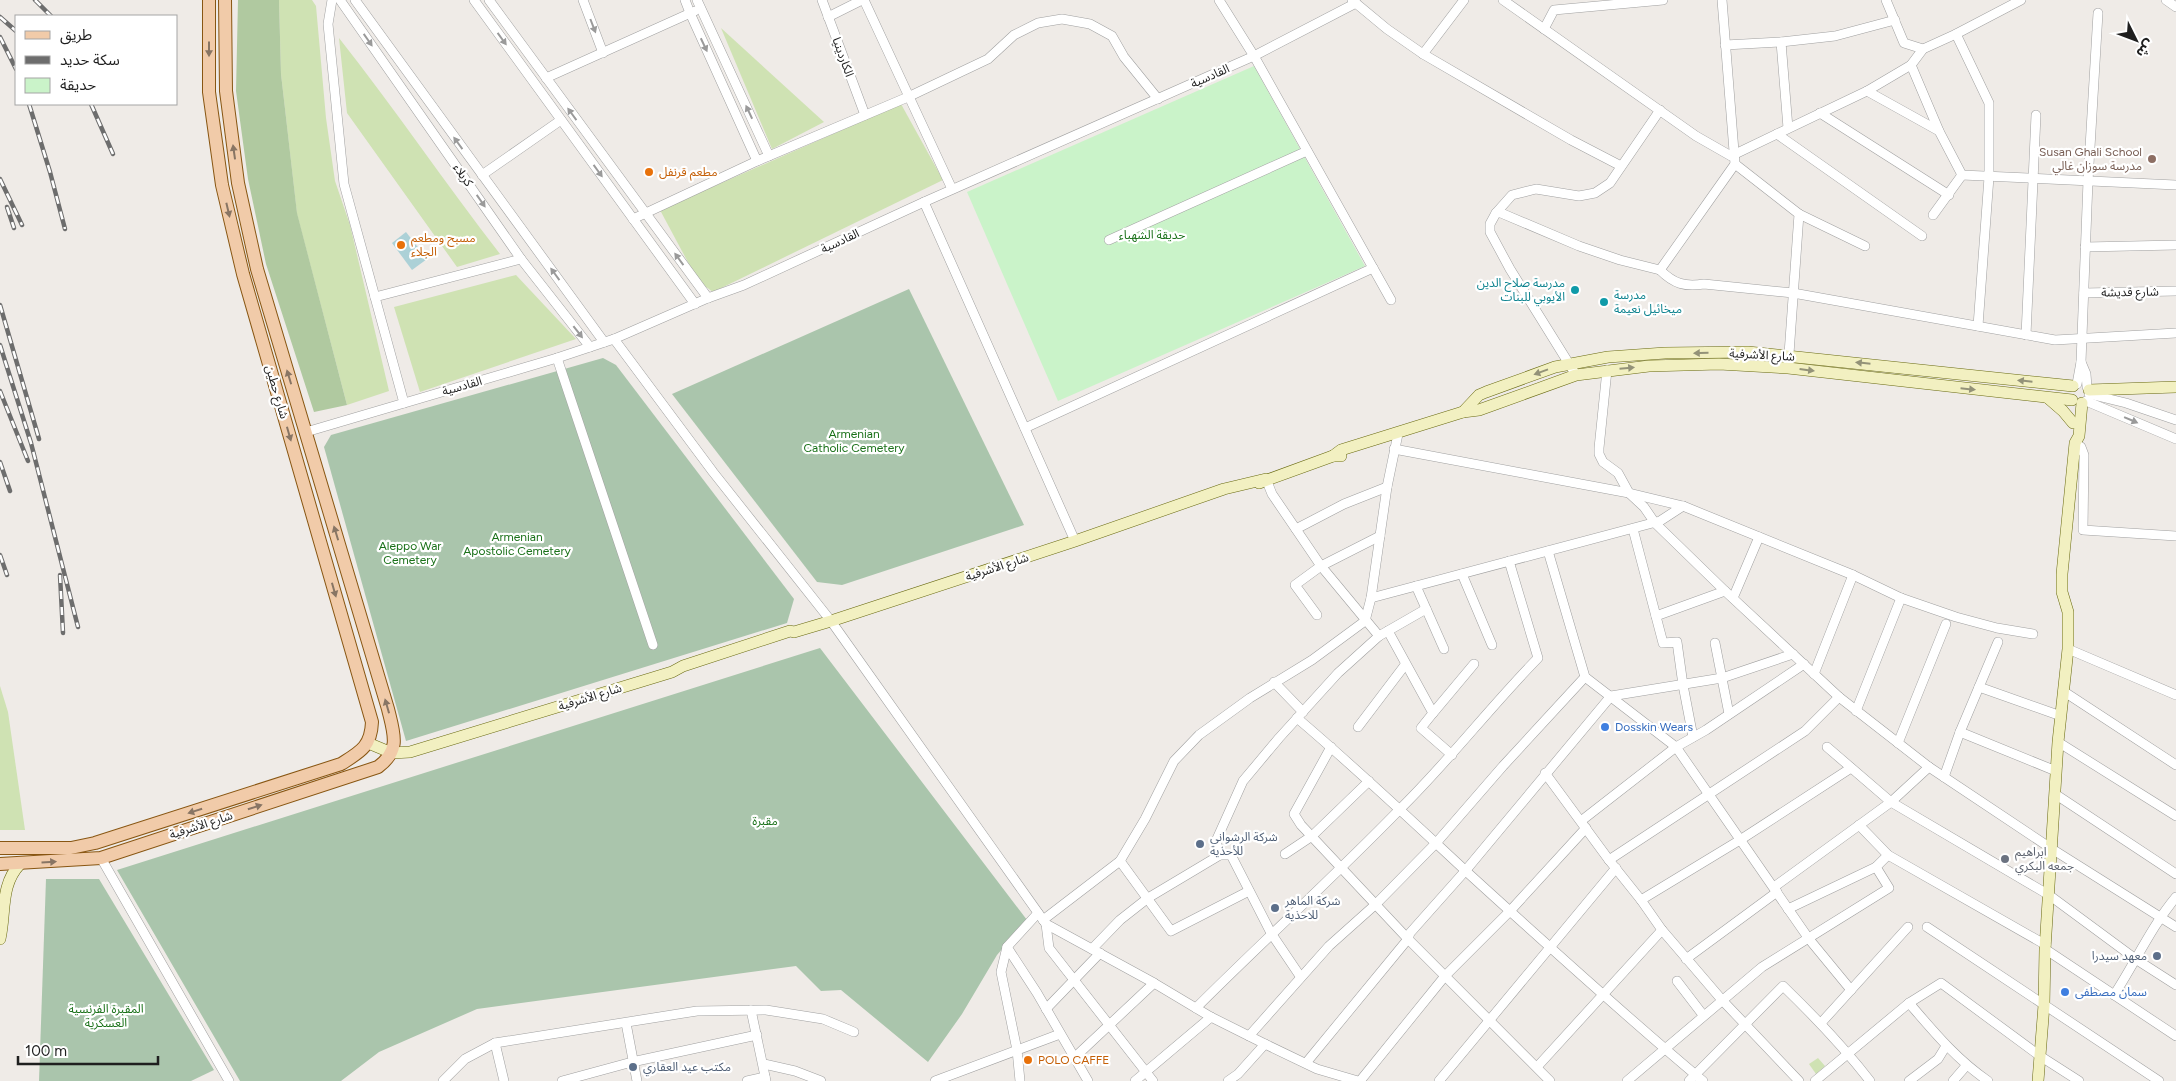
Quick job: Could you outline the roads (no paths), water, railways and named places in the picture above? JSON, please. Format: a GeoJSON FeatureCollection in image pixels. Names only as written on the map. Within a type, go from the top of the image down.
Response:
{"type":"FeatureCollection","features":[{"type":"Feature","properties":{"kind":"main road","name":"شارع حطين"},"geometry":{"type":"LineString","coordinates":[[209,0],[209,92],[222,184],[243,274],[372,722],[368,743]]}},
{"type":"Feature","properties":{"kind":"main road","name":"شارع حطين"},"geometry":{"type":"LineString","coordinates":[[225,0],[226,91],[238,183],[257,269],[388,710],[394,741],[392,753]]}},
{"type":"Feature","properties":{"kind":"main road","name":"شارع الأشرفية"},"geometry":{"type":"LineString","coordinates":[[0,848],[71,848],[95,843],[341,764],[368,743]]}},
{"type":"Feature","properties":{"kind":"main road","name":"شارع الأشرفية"},"geometry":{"type":"LineString","coordinates":[[0,864],[101,858],[378,767],[392,753]]}},
{"type":"Feature","properties":{"kind":"street"},"geometry":{"type":"LineString","coordinates":[[332,0],[328,24],[344,184],[404,403]]}},
{"type":"Feature","properties":{"kind":"street","name":"كربلاء"},"geometry":{"type":"LineString","coordinates":[[340,0],[522,259],[590,347]]}},
{"type":"Feature","properties":{"kind":"street","name":"كربلاء"},"geometry":{"type":"LineString","coordinates":[[354,0],[604,342]]}},
{"type":"Feature","properties":{"kind":"street"},"geometry":{"type":"LineString","coordinates":[[474,0],[695,304]]}},
{"type":"Feature","properties":{"kind":"street"},"geometry":{"type":"LineString","coordinates":[[489,0],[708,298]]}},
{"type":"Feature","properties":{"kind":"street"},"geometry":{"type":"LineString","coordinates":[[583,0],[603,53]]}},
{"type":"Feature","properties":{"kind":"street"},"geometry":{"type":"LineString","coordinates":[[685,0],[757,161]]}},
{"type":"Feature","properties":{"kind":"street","name":"الكاردينيا"},"geometry":{"type":"LineString","coordinates":[[822,0],[865,115]]}},
{"type":"Feature","properties":{"kind":"street"},"geometry":{"type":"LineString","coordinates":[[828,17],[863,0],[952,190]]}},
{"type":"Feature","properties":{"kind":"street"},"geometry":{"type":"LineString","coordinates":[[1219,0],[1254,56],[1392,300]]}},
{"type":"Feature","properties":{"kind":"street"},"geometry":{"type":"LineString","coordinates":[[1423,54],[1464,0]]}},
{"type":"Feature","properties":{"kind":"street"},"geometry":{"type":"LineString","coordinates":[[1503,0],[1696,136],[1731,156],[1867,91],[1912,65],[1923,49],[2021,0]]}},
{"type":"Feature","properties":{"kind":"street"},"geometry":{"type":"LineString","coordinates":[[1544,28],[1554,10],[1663,0]]}},
{"type":"Feature","properties":{"kind":"street"},"geometry":{"type":"LineString","coordinates":[[1660,270],[1735,164],[1722,0]]}},
{"type":"Feature","properties":{"kind":"street"},"geometry":{"type":"LineString","coordinates":[[1886,0],[1904,43],[1923,49]]}},
{"type":"Feature","properties":{"kind":"street"},"geometry":{"type":"LineString","coordinates":[[2166,0],[2176,6]]}},
{"type":"Feature","properties":{"kind":"street","name":"القادسية"},"geometry":{"type":"LineString","coordinates":[[306,432],[590,347],[744,285],[924,202],[1254,56],[1354,2]]}},
{"type":"Feature","properties":{"kind":"street"},"geometry":{"type":"LineString","coordinates":[[1354,2],[1387,29],[1423,54],[1571,140],[1621,166]]}},
{"type":"Feature","properties":{"kind":"street"},"geometry":{"type":"LineString","coordinates":[[546,78],[690,14],[698,4],[769,156]]}},
{"type":"Feature","properties":{"kind":"street"},"geometry":{"type":"LineString","coordinates":[[2038,1081],[2044,1005],[2058,742],[2068,649],[2068,612],[2062,583],[2075,442],[2079,436],[2085,247],[2098,13]]}},
{"type":"Feature","properties":{"kind":"street"},"geometry":{"type":"LineString","coordinates":[[634,219],[757,161],[908,97],[988,59],[1014,36],[1038,22],[1062,19],[1090,24],[1112,36],[1124,57],[1158,98]]}},
{"type":"Feature","properties":{"kind":"street"},"geometry":{"type":"LineString","coordinates":[[1725,45],[1781,42],[1835,36],[1895,20]]}},
{"type":"Feature","properties":{"kind":"street"},"geometry":{"type":"LineString","coordinates":[[1956,34],[1989,103],[1989,177],[1978,326]]}},
{"type":"Feature","properties":{"kind":"street"},"geometry":{"type":"LineString","coordinates":[[1781,42],[1788,128]]}},
{"type":"Feature","properties":{"kind":"street"},"geometry":{"type":"LineString","coordinates":[[1912,65],[1939,131],[1962,176]]}},
{"type":"Feature","properties":{"kind":"street"},"geometry":{"type":"LineString","coordinates":[[1867,91],[1939,131]]}},
{"type":"Feature","properties":{"kind":"street"},"geometry":{"type":"LineString","coordinates":[[1576,375],[1510,269],[1490,232],[1490,224],[1496,213],[1512,195],[1536,189],[1579,196],[1595,193],[1610,182],[1660,110]]}},
{"type":"Feature","properties":{"kind":"street"},"geometry":{"type":"LineString","coordinates":[[1820,113],[1948,195]]}},
{"type":"Feature","properties":{"kind":"street"},"geometry":{"type":"LineString","coordinates":[[2026,335],[2036,115]]}},
{"type":"Feature","properties":{"kind":"street"},"geometry":{"type":"LineString","coordinates":[[482,175],[561,120]]}},
{"type":"Feature","properties":{"kind":"street"},"geometry":{"type":"LineString","coordinates":[[1777,134],[1922,236]]}},
{"type":"Feature","properties":{"kind":"street"},"geometry":{"type":"LineString","coordinates":[[1109,240],[1307,150]]}},
{"type":"Feature","properties":{"kind":"street"},"geometry":{"type":"LineString","coordinates":[[1735,164],[1799,214],[1865,246]]}},
{"type":"Feature","properties":{"kind":"street"},"geometry":{"type":"LineString","coordinates":[[1962,176],[2176,185]]}},
{"type":"Feature","properties":{"kind":"street"},"geometry":{"type":"LineString","coordinates":[[1933,215],[1962,176]]}},
{"type":"Feature","properties":{"kind":"street"},"geometry":{"type":"LineString","coordinates":[[924,202],[1075,541]]}},
{"type":"Feature","properties":{"kind":"street"},"geometry":{"type":"LineString","coordinates":[[1496,213],[1501,213],[1579,246],[1620,260],[1660,270],[1670,280],[1690,286],[1704,284],[1793,293],[2056,340],[2176,333]]}},
{"type":"Feature","properties":{"kind":"street"},"geometry":{"type":"LineString","coordinates":[[1788,368],[1799,214]]}},
{"type":"Feature","properties":{"kind":"street"},"geometry":{"type":"LineString","coordinates":[[2085,247],[2176,244]]}},
{"type":"Feature","properties":{"kind":"street"},"geometry":{"type":"LineString","coordinates":[[375,297],[522,259]]}},
{"type":"Feature","properties":{"kind":"street"},"geometry":{"type":"LineString","coordinates":[[1025,428],[1373,268]]}},
{"type":"Feature","properties":{"kind":"street","name":"شارع قديشة"},"geometry":{"type":"LineString","coordinates":[[2084,292],[2176,291]]}},
{"type":"Feature","properties":{"kind":"street"},"geometry":{"type":"LineString","coordinates":[[614,338],[713,472],[831,621],[1042,919],[1049,948],[1153,1081]]}},
{"type":"Feature","properties":{"kind":"street","name":"شارع الأشرفية"},"geometry":{"type":"LineString","coordinates":[[1463,412],[1472,402],[1486,392],[1555,366],[1608,357],[1665,353],[1748,352],[2081,394],[2126,403],[2176,420]]}},
{"type":"Feature","properties":{"kind":"street"},"geometry":{"type":"LineString","coordinates":[[556,358],[653,646]]}},
{"type":"Feature","properties":{"kind":"street","name":"شارع الأشرفية"},"geometry":{"type":"LineString","coordinates":[[368,743],[392,753],[410,752],[672,672],[685,672],[791,636],[794,632],[1075,541],[1224,489],[1266,480],[1334,456],[1341,456],[1390,440],[1398,434],[1463,412],[1478,410],[1576,375],[1607,370],[1719,364],[1788,368],[2046,397],[2081,394],[2176,440]]}},
{"type":"Feature","properties":{"kind":"street"},"geometry":{"type":"LineString","coordinates":[[1607,370],[1599,454],[1603,462],[1618,474],[1629,493],[1644,507],[1654,523],[1839,698],[1929,767],[2052,849],[2176,927]]}},
{"type":"Feature","properties":{"kind":"street"},"geometry":{"type":"LineString","coordinates":[[2081,394],[2176,386]]}},
{"type":"Feature","properties":{"kind":"street"},"geometry":{"type":"LineString","coordinates":[[2081,394],[2073,423],[2072,439],[2081,446],[2084,455],[2083,530],[2176,536]]}},
{"type":"Feature","properties":{"kind":"street"},"geometry":{"type":"LineString","coordinates":[[2046,397],[2058,406],[2073,423]]}},
{"type":"Feature","properties":{"kind":"street"},"geometry":{"type":"LineString","coordinates":[[1020,1081],[1017,1050],[1001,972],[1007,947],[1120,861],[1145,819],[1174,761],[1199,735],[1274,682],[1312,660],[1365,621],[1371,598],[1387,487],[1398,434]]}},
{"type":"Feature","properties":{"kind":"street"},"geometry":{"type":"LineString","coordinates":[[1394,449],[1629,493],[1683,506],[1853,575],[1901,598],[1956,617],[1989,626],[2033,634]]}},
{"type":"Feature","properties":{"kind":"street"},"geometry":{"type":"LineString","coordinates":[[1266,480],[1272,494],[1321,566],[1379,636]]}},
{"type":"Feature","properties":{"kind":"street"},"geometry":{"type":"LineString","coordinates":[[1296,529],[1344,504],[1387,487]]}},
{"type":"Feature","properties":{"kind":"street"},"geometry":{"type":"LineString","coordinates":[[1371,598],[1654,523],[1664,519],[1683,506]]}},
{"type":"Feature","properties":{"kind":"street"},"geometry":{"type":"LineString","coordinates":[[1633,528],[1663,643],[1677,642],[1693,737]]}},
{"type":"Feature","properties":{"kind":"street"},"geometry":{"type":"LineString","coordinates":[[1316,615],[1295,585],[1321,566],[1380,536]]}},
{"type":"Feature","properties":{"kind":"street"},"geometry":{"type":"LineString","coordinates":[[1732,598],[1759,536]]}},
{"type":"Feature","properties":{"kind":"street"},"geometry":{"type":"LineString","coordinates":[[1548,551],[1585,677],[1676,747],[1776,889],[1788,910],[1851,990]]}},
{"type":"Feature","properties":{"kind":"street"},"geometry":{"type":"LineString","coordinates":[[1196,1008],[1271,933],[1400,810],[1452,755],[1500,697],[1538,658],[1508,561]]}},
{"type":"Feature","properties":{"kind":"street"},"geometry":{"type":"LineString","coordinates":[[1462,574],[1492,645]]}},
{"type":"Feature","properties":{"kind":"street"},"geometry":{"type":"LineString","coordinates":[[1814,674],[1853,575]]}},
{"type":"Feature","properties":{"kind":"street"},"geometry":{"type":"LineString","coordinates":[[1416,586],[1444,649]]}},
{"type":"Feature","properties":{"kind":"street"},"geometry":{"type":"LineString","coordinates":[[1656,616],[1725,591]]}},
{"type":"Feature","properties":{"kind":"street"},"geometry":{"type":"LineString","coordinates":[[1856,711],[1901,598]]}},
{"type":"Feature","properties":{"kind":"street"},"geometry":{"type":"LineString","coordinates":[[1220,855],[1216,841],[1244,781],[1338,672],[1379,636],[1426,609]]}},
{"type":"Feature","properties":{"kind":"street"},"geometry":{"type":"LineString","coordinates":[[1898,743],[1946,624]]}},
{"type":"Feature","properties":{"kind":"street"},"geometry":{"type":"LineString","coordinates":[[1388,631],[1405,665],[1434,713]]}},
{"type":"Feature","properties":{"kind":"street"},"geometry":{"type":"LineString","coordinates":[[1944,777],[1960,732],[1998,642]]}},
{"type":"Feature","properties":{"kind":"street"},"geometry":{"type":"LineString","coordinates":[[1715,643],[1729,714]]}},
{"type":"Feature","properties":{"kind":"street"},"geometry":{"type":"LineString","coordinates":[[2068,649],[2176,695]]}},
{"type":"Feature","properties":{"kind":"street"},"geometry":{"type":"LineString","coordinates":[[1306,1064],[1408,939],[1410,933],[1466,870],[1610,696],[1722,678],[1793,654]]}},
{"type":"Feature","properties":{"kind":"street"},"geometry":{"type":"LineString","coordinates":[[1452,755],[1421,728],[1474,664]]}},
{"type":"Feature","properties":{"kind":"street"},"geometry":{"type":"LineString","coordinates":[[1042,919],[1196,1008],[1249,1036],[1306,1064],[1359,1081],[1445,976],[1510,911],[1583,825],[1676,747],[1804,664]]}},
{"type":"Feature","properties":{"kind":"street"},"geometry":{"type":"LineString","coordinates":[[1358,727],[1405,665]]}},
{"type":"Feature","properties":{"kind":"street"},"geometry":{"type":"LineString","coordinates":[[1249,1036],[1300,976],[1329,946],[1376,904],[1437,842],[1503,766],[1585,677]]}},
{"type":"Feature","properties":{"kind":"street"},"geometry":{"type":"LineString","coordinates":[[1274,682],[1300,715],[1331,747],[1693,1078],[1703,1081]]}},
{"type":"Feature","properties":{"kind":"street"},"geometry":{"type":"LineString","coordinates":[[1979,687],[2061,716]]}},
{"type":"Feature","properties":{"kind":"street"},"geometry":{"type":"LineString","coordinates":[[2063,691],[2176,765]]}},
{"type":"Feature","properties":{"kind":"street"},"geometry":{"type":"LineString","coordinates":[[1609,860],[1805,731],[1839,698]]}},
{"type":"Feature","properties":{"kind":"street"},"geometry":{"type":"LineString","coordinates":[[1960,732],[2056,771]]}},
{"type":"Feature","properties":{"kind":"street"},"geometry":{"type":"LineString","coordinates":[[2058,742],[2176,816]]}},
{"type":"Feature","properties":{"kind":"street"},"geometry":{"type":"LineString","coordinates":[[1331,747],[1294,814],[1301,825],[1408,939],[1550,1081]]}},
{"type":"Feature","properties":{"kind":"street"},"geometry":{"type":"LineString","coordinates":[[1827,748],[1891,802],[2049,895],[2137,960],[2176,985]]}},
{"type":"Feature","properties":{"kind":"street"},"geometry":{"type":"LineString","coordinates":[[1686,959],[1891,802],[1929,767]]}},
{"type":"Feature","properties":{"kind":"street"},"geometry":{"type":"LineString","coordinates":[[1641,900],[1740,840],[1851,768]]}},
{"type":"Feature","properties":{"kind":"street"},"geometry":{"type":"LineString","coordinates":[[1545,773],[1662,930],[1722,1000],[1799,1081]]}},
{"type":"Feature","properties":{"kind":"street"},"geometry":{"type":"LineString","coordinates":[[1285,854],[1312,836],[1369,781]]}},
{"type":"Feature","properties":{"kind":"street"},"geometry":{"type":"LineString","coordinates":[[2055,794],[2176,874]]}},
{"type":"Feature","properties":{"kind":"street"},"geometry":{"type":"LineString","coordinates":[[1859,825],[1888,855],[2046,947],[2176,1036]]}},
{"type":"Feature","properties":{"kind":"street"},"geometry":{"type":"LineString","coordinates":[[1046,1009],[1075,980],[1120,920],[1148,898],[1220,855],[1231,855],[1271,933],[1300,976]]}},
{"type":"Feature","properties":{"kind":"street"},"geometry":{"type":"LineString","coordinates":[[1788,910],[1876,867],[1888,855]]}},
{"type":"Feature","properties":{"kind":"street"},"geometry":{"type":"LineString","coordinates":[[101,858],[229,1081]]}},
{"type":"Feature","properties":{"kind":"street"},"geometry":{"type":"LineString","coordinates":[[1120,861],[1171,931],[1249,891]]}},
{"type":"Feature","properties":{"kind":"street"},"geometry":{"type":"LineString","coordinates":[[0,939],[4,888],[12,870],[20,864]]}},
{"type":"Feature","properties":{"kind":"street"},"geometry":{"type":"LineString","coordinates":[[1627,1081],[1762,967],[1889,888],[1876,867]]}},
{"type":"Feature","properties":{"kind":"street"},"geometry":{"type":"LineString","coordinates":[[1439,1081],[1616,868]]}},
{"type":"Feature","properties":{"kind":"street"},"geometry":{"type":"LineString","coordinates":[[2114,995],[2137,960],[2160,917],[2176,898]]}},
{"type":"Feature","properties":{"kind":"street"},"geometry":{"type":"LineString","coordinates":[[1821,1023],[1908,927]]}},
{"type":"Feature","properties":{"kind":"street"},"geometry":{"type":"LineString","coordinates":[[1928,927],[2159,1081]]}},
{"type":"Feature","properties":{"kind":"street"},"geometry":{"type":"LineString","coordinates":[[1537,1067],[1662,930]]}},
{"type":"Feature","properties":{"kind":"street"},"geometry":{"type":"LineString","coordinates":[[1007,947],[1088,1081]]}},
{"type":"Feature","properties":{"kind":"street"},"geometry":{"type":"LineString","coordinates":[[1677,981],[1703,1015]]}},
{"type":"Feature","properties":{"kind":"street"},"geometry":{"type":"LineString","coordinates":[[1074,1058],[1154,983]]}},
{"type":"Feature","properties":{"kind":"street"},"geometry":{"type":"LineString","coordinates":[[1815,1081],[1909,1003],[1941,983],[2040,1056],[2079,1081]]}},
{"type":"Feature","properties":{"kind":"street"},"geometry":{"type":"LineString","coordinates":[[1693,1078],[1783,986],[1821,1023],[1870,1081]]}},
{"type":"Feature","properties":{"kind":"street"},"geometry":{"type":"LineString","coordinates":[[1909,1003],[1966,1066],[1988,1081]]}},
{"type":"Feature","properties":{"kind":"street"},"geometry":{"type":"LineString","coordinates":[[747,1081],[766,1079],[751,1010]]}},
{"type":"Feature","properties":{"kind":"street"},"geometry":{"type":"LineString","coordinates":[[443,1081],[465,1059],[495,1043],[697,1011],[766,1010],[823,1019],[854,1032]]}},
{"type":"Feature","properties":{"kind":"street"},"geometry":{"type":"LineString","coordinates":[[1135,1081],[1211,1016]]}},
{"type":"Feature","properties":{"kind":"street"},"geometry":{"type":"LineString","coordinates":[[626,1022],[636,1081]]}},
{"type":"Feature","properties":{"kind":"street"},"geometry":{"type":"LineString","coordinates":[[935,1081],[1060,1034]]}},
{"type":"Feature","properties":{"kind":"street"},"geometry":{"type":"LineString","coordinates":[[562,1081],[632,1062],[757,1035]]}},
{"type":"Feature","properties":{"kind":"street"},"geometry":{"type":"LineString","coordinates":[[495,1043],[504,1081]]}},
{"type":"Feature","properties":{"kind":"street"},"geometry":{"type":"LineString","coordinates":[[1228,1081],[1241,1077],[1265,1044]]}},
{"type":"Feature","properties":{"kind":"street"},"geometry":{"type":"LineString","coordinates":[[1909,1081],[1938,1059],[1946,1046]]}},
{"type":"Feature","properties":{"kind":"street"},"geometry":{"type":"LineString","coordinates":[[764,1064],[795,1071],[821,1081]]}},
{"type":"Feature","properties":{"kind":"street"},"geometry":{"type":"LineString","coordinates":[[1953,1081],[1966,1066]]}},
{"type":"Feature","properties":{"kind":"water"},"geometry":{"type":"Polygon","coordinates":[[[406,232],[427,259],[412,270],[392,243],[406,232]]]}},
{"type":"Feature","properties":{"kind":"railway"},"geometry":{"type":"LineString","coordinates":[[35,0],[50,15]]}},
{"type":"Feature","properties":{"kind":"railway"},"geometry":{"type":"LineString","coordinates":[[0,17],[15,30]]}},
{"type":"Feature","properties":{"kind":"railway"},"geometry":{"type":"LineString","coordinates":[[0,37],[15,67]]}},
{"type":"Feature","properties":{"kind":"railway"},"geometry":{"type":"LineString","coordinates":[[29,105],[65,229]]}},
{"type":"Feature","properties":{"kind":"railway"},"geometry":{"type":"LineString","coordinates":[[91,105],[113,154]]}},
{"type":"Feature","properties":{"kind":"railway"},"geometry":{"type":"LineString","coordinates":[[0,179],[22,225]]}},
{"type":"Feature","properties":{"kind":"railway"},"geometry":{"type":"LineString","coordinates":[[7,207],[14,228]]}},
{"type":"Feature","properties":{"kind":"railway"},"geometry":{"type":"LineString","coordinates":[[0,305],[39,439]]}},
{"type":"Feature","properties":{"kind":"railway"},"geometry":{"type":"LineString","coordinates":[[0,345],[31,443],[78,627]]}},
{"type":"Feature","properties":{"kind":"railway"},"geometry":{"type":"LineString","coordinates":[[0,391],[28,461]]}},
{"type":"Feature","properties":{"kind":"railway"},"geometry":{"type":"LineString","coordinates":[[0,462],[10,491]]}},
{"type":"Feature","properties":{"kind":"railway"},"geometry":{"type":"LineString","coordinates":[[0,555],[7,575]]}},
{"type":"Feature","properties":{"kind":"railway"},"geometry":{"type":"LineString","coordinates":[[60,575],[63,633]]}},
{"type":"Feature","properties":{"kind":"place","name":"Susan Ghali School مدرسة سوزان غالي"},"geometry":{"type":"Point","coordinates":[2152,159]}},
{"type":"Feature","properties":{"kind":"place","name":"مطعم قرنفل"},"geometry":{"type":"Point","coordinates":[649,172]}},
{"type":"Feature","properties":{"kind":"place","name":"مسبح ومطعم الجلاء"},"geometry":{"type":"Point","coordinates":[401,245]}},
{"type":"Feature","properties":{"kind":"place","name":"مدرسة صلاح الدين الأيوبي للبنات"},"geometry":{"type":"Point","coordinates":[1575,290]}},
{"type":"Feature","properties":{"kind":"place","name":"مدرسة ميخائيل نعيمة"},"geometry":{"type":"Point","coordinates":[1604,302]}},
{"type":"Feature","properties":{"kind":"place","name":"Dosskin Wears"},"geometry":{"type":"Point","coordinates":[1605,727]}},
{"type":"Feature","properties":{"kind":"place","name":"شركة الرشواني للأحذية"},"geometry":{"type":"Point","coordinates":[1200,844]}},
{"type":"Feature","properties":{"kind":"place","name":"ابراهيم جمعه البكري"},"geometry":{"type":"Point","coordinates":[2005,859]}},
{"type":"Feature","properties":{"kind":"place","name":"شركة الماهر للاحذية"},"geometry":{"type":"Point","coordinates":[1275,908]}},
{"type":"Feature","properties":{"kind":"place","name":"معهد سيدرا"},"geometry":{"type":"Point","coordinates":[2157,956]}},
{"type":"Feature","properties":{"kind":"place","name":"سمان مصطفى"},"geometry":{"type":"Point","coordinates":[2065,992]}},
{"type":"Feature","properties":{"kind":"place","name":"POLO CAFFE"},"geometry":{"type":"Point","coordinates":[1028,1060]}},
{"type":"Feature","properties":{"kind":"place","name":"مكتب عيد العقاري"},"geometry":{"type":"Point","coordinates":[633,1067]}},
{"type":"Feature","properties":{"kind":"park label","name":"حديقة الشهباء"},"geometry":{"type":"Point","coordinates":[1152,235]}},
{"type":"Feature","properties":{"kind":"park label","name":"Armenian Catholic Cemetery"},"geometry":{"type":"Point","coordinates":[854,441]}},
{"type":"Feature","properties":{"kind":"park label","name":"Armenian Apostolic Cemetery"},"geometry":{"type":"Point","coordinates":[517,544]}},
{"type":"Feature","properties":{"kind":"park label","name":"Aleppo War Cemetery"},"geometry":{"type":"Point","coordinates":[410,553]}},
{"type":"Feature","properties":{"kind":"park label","name":"مقبرة"},"geometry":{"type":"Point","coordinates":[765,821]}},
{"type":"Feature","properties":{"kind":"park label","name":"المقبرة الفرنسية العسكرية"},"geometry":{"type":"Point","coordinates":[106,1016]}}]}
